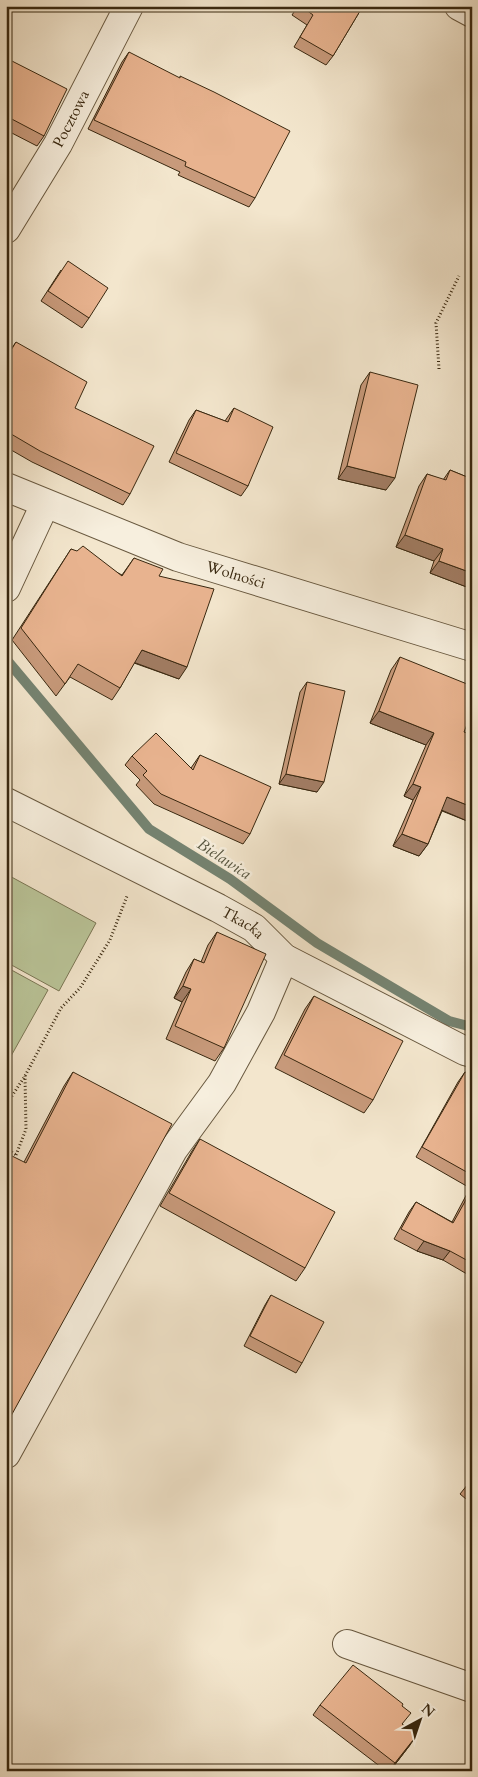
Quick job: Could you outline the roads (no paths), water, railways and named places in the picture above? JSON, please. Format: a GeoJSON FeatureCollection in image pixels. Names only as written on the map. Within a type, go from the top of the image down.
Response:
{"type":"FeatureCollection","features":[{"type":"Feature","properties":{"kind":"street","name":"Pocztowa"},"geometry":{"type":"LineString","coordinates":[[6,229],[58,144],[129,6]]}},
{"type":"Feature","properties":{"kind":"street"},"geometry":{"type":"LineString","coordinates":[[459,6],[472,13]]}},
{"type":"Feature","properties":{"kind":"street","name":"Wolności"},"geometry":{"type":"LineString","coordinates":[[6,487],[178,557],[472,647]]}},
{"type":"Feature","properties":{"kind":"street"},"geometry":{"type":"LineString","coordinates":[[6,588],[45,504]]}},
{"type":"Feature","properties":{"kind":"street","name":"Tkacka"},"geometry":{"type":"LineString","coordinates":[[6,802],[218,908],[254,928],[284,958],[472,1053]]}},
{"type":"Feature","properties":{"kind":"street"},"geometry":{"type":"LineString","coordinates":[[6,1454],[174,1150],[222,1083],[261,1012],[284,958]]}},
{"type":"Feature","properties":{"kind":"street"},"geometry":{"type":"LineString","coordinates":[[347,1644],[472,1688]]}},
{"type":"Feature","properties":{"kind":"waterway","name":"Bielawica"},"geometry":{"type":"LineString","coordinates":[[6,659],[149,829],[230,879],[317,943],[449,1021],[472,1027]]}}]}
